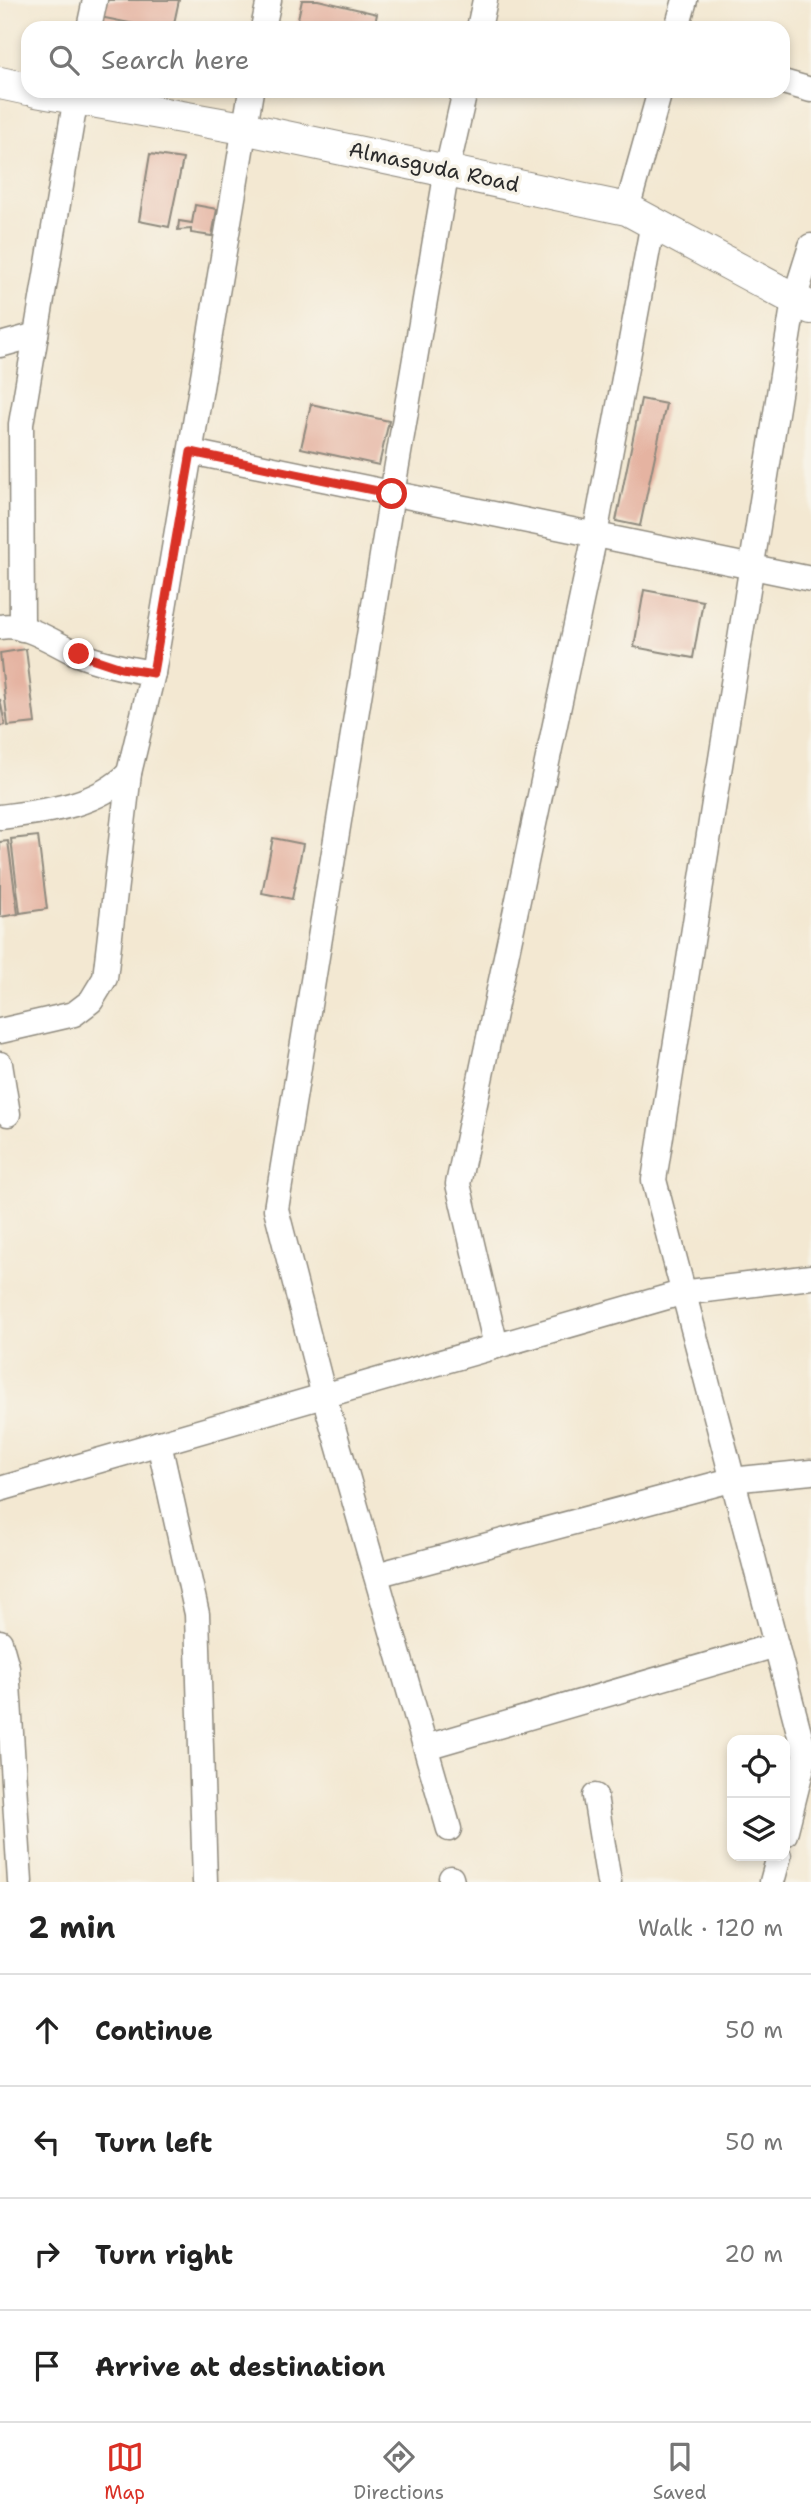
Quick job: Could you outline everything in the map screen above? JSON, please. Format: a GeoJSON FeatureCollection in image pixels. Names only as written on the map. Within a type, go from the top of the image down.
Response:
{"type":"FeatureCollection","features":[{"type":"Feature","properties":{"kind":"street"},"geometry":{"type":"LineString","coordinates":[[90,21],[95,0]]}},
{"type":"Feature","properties":{"kind":"street"},"geometry":{"type":"LineString","coordinates":[[264,21],[269,0]]}},
{"type":"Feature","properties":{"kind":"street"},"geometry":{"type":"LineString","coordinates":[[480,21],[485,0]]}},
{"type":"Feature","properties":{"kind":"street"},"geometry":{"type":"LineString","coordinates":[[679,21],[685,0]]}},
{"type":"Feature","properties":{"kind":"street"},"geometry":{"type":"LineString","coordinates":[[0,83],[21,88]]}},
{"type":"Feature","properties":{"kind":"street"},"geometry":{"type":"LineString","coordinates":[[790,84],[811,90]]}},
{"type":"Feature","properties":{"kind":"street"},"geometry":{"type":"LineString","coordinates":[[76,98],[21,424],[11,628],[121,668],[153,673]]}},
{"type":"Feature","properties":{"kind":"street","name":"Almasguda Road"},"geometry":{"type":"LineString","coordinates":[[91,98],[447,170],[640,215],[803,304]]}},
{"type":"Feature","properties":{"kind":"street"},"geometry":{"type":"LineString","coordinates":[[0,1031],[74,1014],[91,1001],[105,978],[129,773],[153,673],[249,98]]}},
{"type":"Feature","properties":{"kind":"street"},"geometry":{"type":"LineString","coordinates":[[449,1829],[324,1396],[276,1209],[392,494],[447,170],[463,98]]}},
{"type":"Feature","properties":{"kind":"street"},"geometry":{"type":"LineString","coordinates":[[496,1346],[458,1184],[595,535],[659,98]]}},
{"type":"Feature","properties":{"kind":"street"},"geometry":{"type":"LineString","coordinates":[[790,1814],[805,1755],[681,1293],[654,1180],[751,567],[803,304],[811,246]]}},
{"type":"Feature","properties":{"kind":"street"},"geometry":{"type":"LineString","coordinates":[[0,345],[36,335]]}},
{"type":"Feature","properties":{"kind":"street"},"geometry":{"type":"LineString","coordinates":[[191,452],[811,579]]}},
{"type":"Feature","properties":{"kind":"street"},"geometry":{"type":"LineString","coordinates":[[0,817],[62,808],[113,789],[129,773]]}},
{"type":"Feature","properties":{"kind":"street"},"geometry":{"type":"LineString","coordinates":[[0,1064],[8,1114]]}},
{"type":"Feature","properties":{"kind":"street"},"geometry":{"type":"LineString","coordinates":[[0,1489],[681,1293],[811,1277]]}},
{"type":"Feature","properties":{"kind":"street"},"geometry":{"type":"LineString","coordinates":[[159,1443],[197,1614],[205,1882]]}},
{"type":"Feature","properties":{"kind":"street"},"geometry":{"type":"LineString","coordinates":[[376,1575],[732,1479],[811,1472]]}},
{"type":"Feature","properties":{"kind":"street"},"geometry":{"type":"LineString","coordinates":[[0,1642],[7,1667],[20,1882]]}},
{"type":"Feature","properties":{"kind":"street"},"geometry":{"type":"LineString","coordinates":[[426,1747],[776,1645]]}},
{"type":"Feature","properties":{"kind":"street"},"geometry":{"type":"LineString","coordinates":[[594,1796],[609,1882]]}},
{"type":"Feature","properties":{"kind":"street"},"geometry":{"type":"LineString","coordinates":[[772,1882],[778,1861]]}},
{"type":"Feature","properties":{"kind":"building"},"geometry":{"type":"Polygon","coordinates":[[[104,0],[179,0],[174,21],[120,21],[100,17],[104,0]]]}},
{"type":"Feature","properties":{"kind":"building"},"geometry":{"type":"Polygon","coordinates":[[[302,0],[318,0],[377,14],[376,21],[298,21],[302,0]]]}},
{"type":"Feature","properties":{"kind":"building"},"geometry":{"type":"Polygon","coordinates":[[[150,154],[183,159],[169,227],[139,221],[150,154]]]}},
{"type":"Feature","properties":{"kind":"building"},"geometry":{"type":"Polygon","coordinates":[[[195,205],[217,209],[212,236],[191,233],[191,229],[178,230],[179,221],[192,223],[195,205]]]}},
{"type":"Feature","properties":{"kind":"building"},"geometry":{"type":"Polygon","coordinates":[[[641,399],[666,404],[640,526],[616,521],[641,399]]]}},
{"type":"Feature","properties":{"kind":"building"},"geometry":{"type":"Polygon","coordinates":[[[311,404],[389,421],[379,465],[301,448],[311,404]]]}},
{"type":"Feature","properties":{"kind":"building"},"geometry":{"type":"Polygon","coordinates":[[[644,590],[703,601],[693,658],[634,647],[644,590]]]}},
{"type":"Feature","properties":{"kind":"building"},"geometry":{"type":"Polygon","coordinates":[[[26,649],[35,723],[8,726],[0,653],[26,649]]]}},
{"type":"Feature","properties":{"kind":"building"},"geometry":{"type":"Polygon","coordinates":[[[0,699],[5,725],[0,726],[0,699]]]}},
{"type":"Feature","properties":{"kind":"building"},"geometry":{"type":"Polygon","coordinates":[[[38,836],[47,909],[20,913],[11,839],[38,836]]]}},
{"type":"Feature","properties":{"kind":"building"},"geometry":{"type":"Polygon","coordinates":[[[273,838],[303,844],[292,899],[262,893],[273,838]]]}},
{"type":"Feature","properties":{"kind":"building"},"geometry":{"type":"Polygon","coordinates":[[[8,841],[18,914],[0,917],[0,842],[8,841]]]}},
{"type":"Feature","properties":{"kind":"route"},"geometry":{"type":"LineString","coordinates":[[79,654],[121,668],[153,673],[191,452],[392,494]]}}]}
